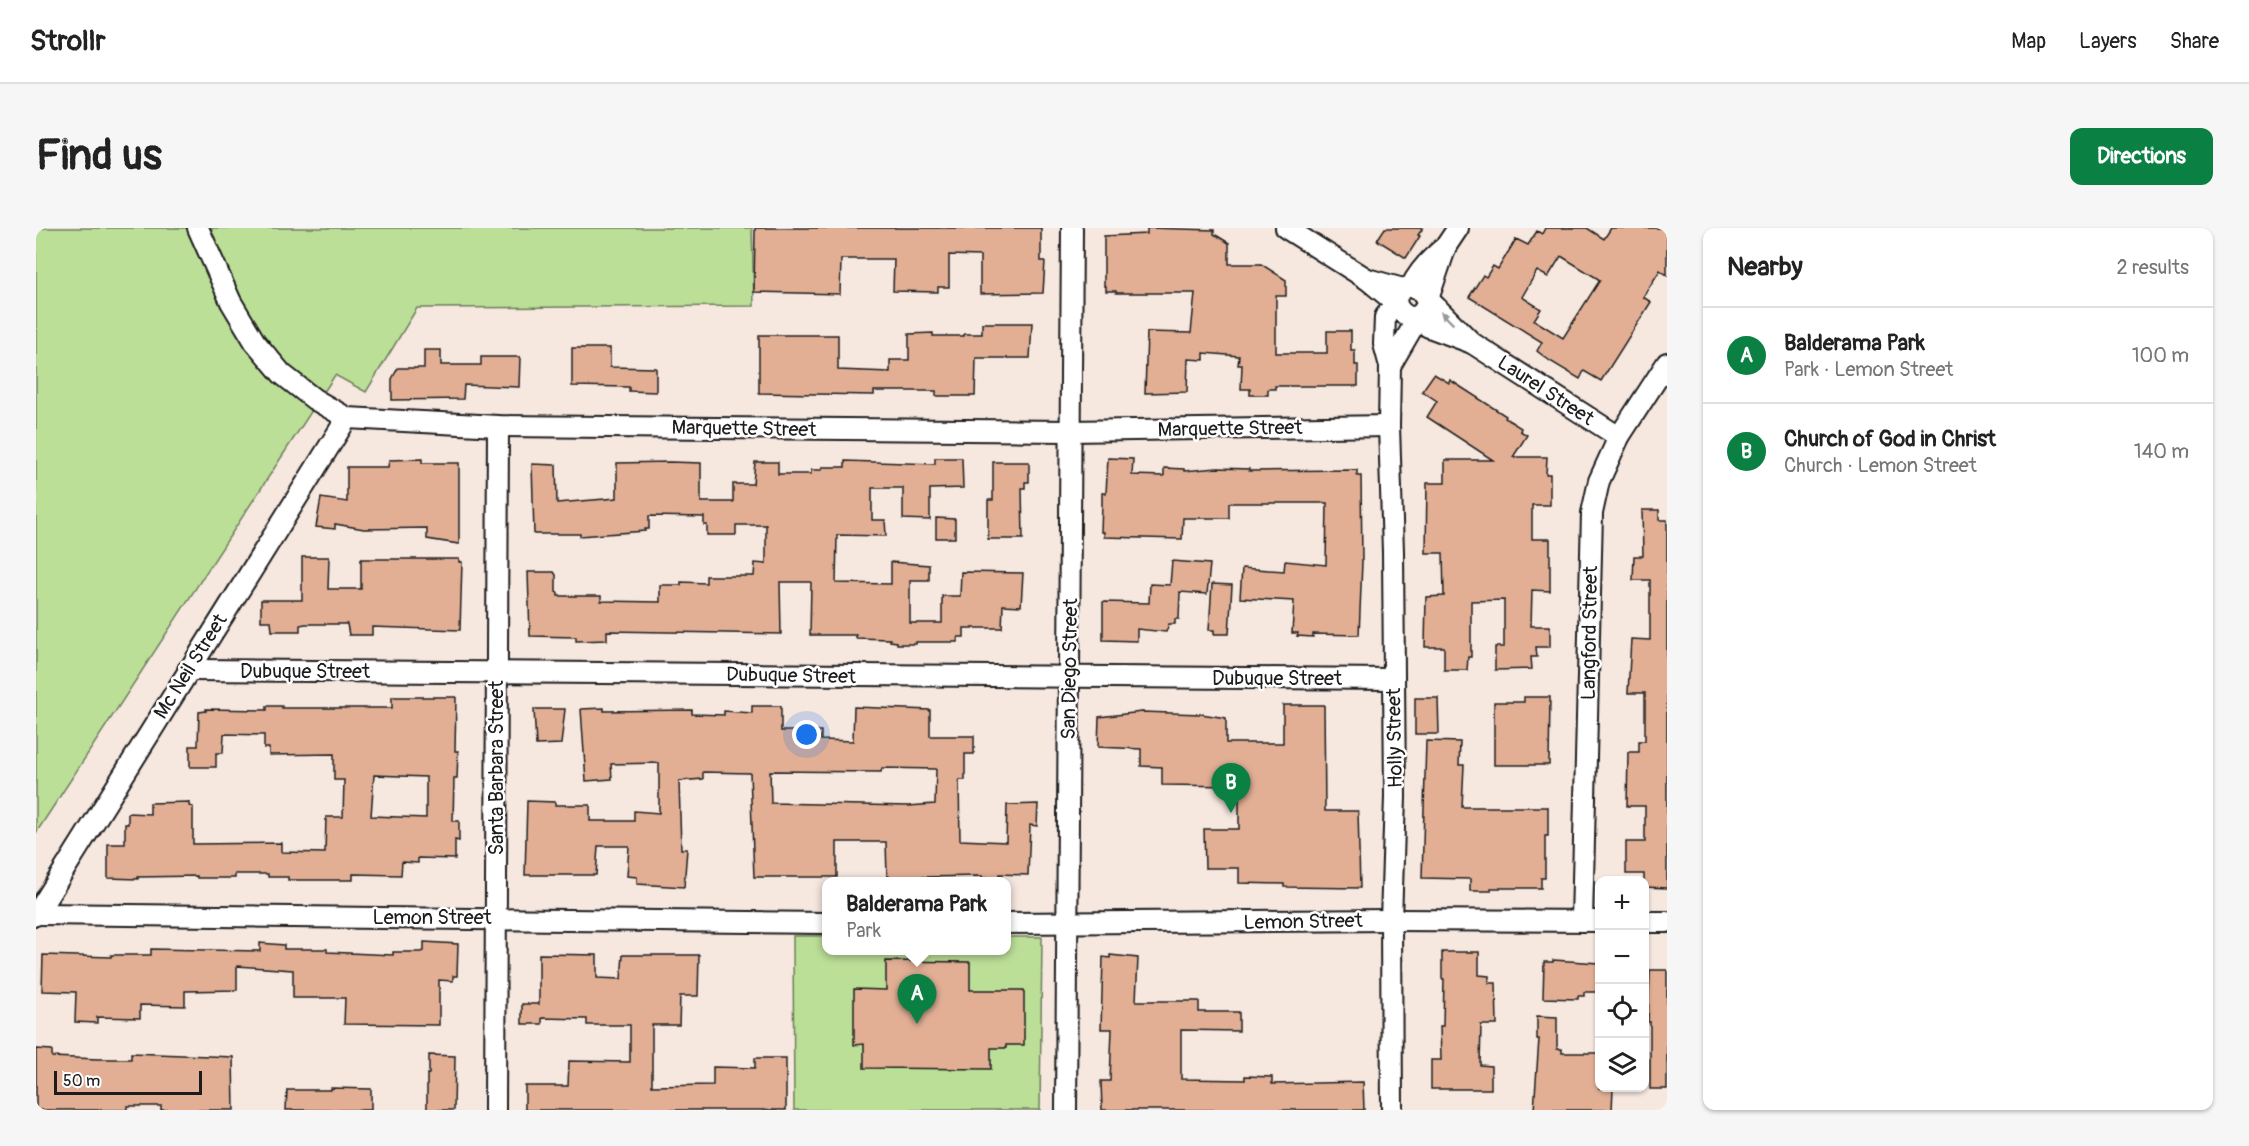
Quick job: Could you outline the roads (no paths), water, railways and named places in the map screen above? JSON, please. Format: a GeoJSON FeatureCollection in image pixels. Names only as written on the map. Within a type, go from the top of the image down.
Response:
{"type":"FeatureCollection","features":[{"type":"Feature","properties":{"kind":"street","name":"Marquette Street"},"geometry":{"type":"LineString","coordinates":[[198,228],[231,302],[255,342],[282,374],[314,399],[346,418],[498,426],[1070,431],[1389,426]]}},
{"type":"Feature","properties":{"kind":"street","name":"San Diego Street"},"geometry":{"type":"LineString","coordinates":[[1066,1110],[1072,228]]}},
{"type":"Feature","properties":{"kind":"street","name":"Laurel Street"},"geometry":{"type":"LineString","coordinates":[[1286,228],[1367,279],[1404,293],[1419,289],[1425,294],[1427,302],[1434,305],[1472,343]]}},
{"type":"Feature","properties":{"kind":"street","name":"Holly Street"},"geometry":{"type":"LineString","coordinates":[[1427,302],[1446,246],[1458,228]]}},
{"type":"Feature","properties":{"kind":"street","name":"Holly Street"},"geometry":{"type":"LineString","coordinates":[[1392,1110],[1391,920],[1395,797],[1393,552],[1389,426],[1390,366],[1384,344],[1385,316],[1430,258],[1446,246]]}},
{"type":"Feature","properties":{"kind":"street","name":"Laurel Street"},"geometry":{"type":"LineString","coordinates":[[1404,293],[1400,311],[1405,316],[1413,317],[1429,327],[1472,343],[1619,437]]}},
{"type":"Feature","properties":{"kind":"street"},"geometry":{"type":"LineString","coordinates":[[1413,317],[1425,309],[1427,302]]}},
{"type":"Feature","properties":{"kind":"street","name":"Holly Street"},"geometry":{"type":"LineString","coordinates":[[1390,366],[1411,330],[1413,317]]}},
{"type":"Feature","properties":{"kind":"street","name":"Langford Street"},"geometry":{"type":"LineString","coordinates":[[1591,921],[1592,513],[1599,481],[1619,437],[1667,363]]}},
{"type":"Feature","properties":{"kind":"street","name":"Mc Neil Street"},"geometry":{"type":"LineString","coordinates":[[36,915],[346,418]]}},
{"type":"Feature","properties":{"kind":"street","name":"Santa Barbara Street"},"geometry":{"type":"LineString","coordinates":[[495,1110],[498,426]]}},
{"type":"Feature","properties":{"kind":"street","name":"Dubuque Street"},"geometry":{"type":"LineString","coordinates":[[188,670],[1394,679]]}},
{"type":"Feature","properties":{"kind":"street","name":"Lemon Street"},"geometry":{"type":"LineString","coordinates":[[36,915],[822,923]]}},
{"type":"Feature","properties":{"kind":"street","name":"Lemon Street"},"geometry":{"type":"LineString","coordinates":[[1011,923],[1591,921]]}},
{"type":"Feature","properties":{"kind":"street"},"geometry":{"type":"LineString","coordinates":[[1649,922],[1667,922]]}},
{"type":"Feature","properties":{"kind":"place","name":"Church of God in Christ"},"geometry":{"type":"Point","coordinates":[1231,813]}},
{"type":"Feature","properties":{"kind":"place","name":"Balderama Park"},"geometry":{"type":"Point","coordinates":[917,1024]}}]}
